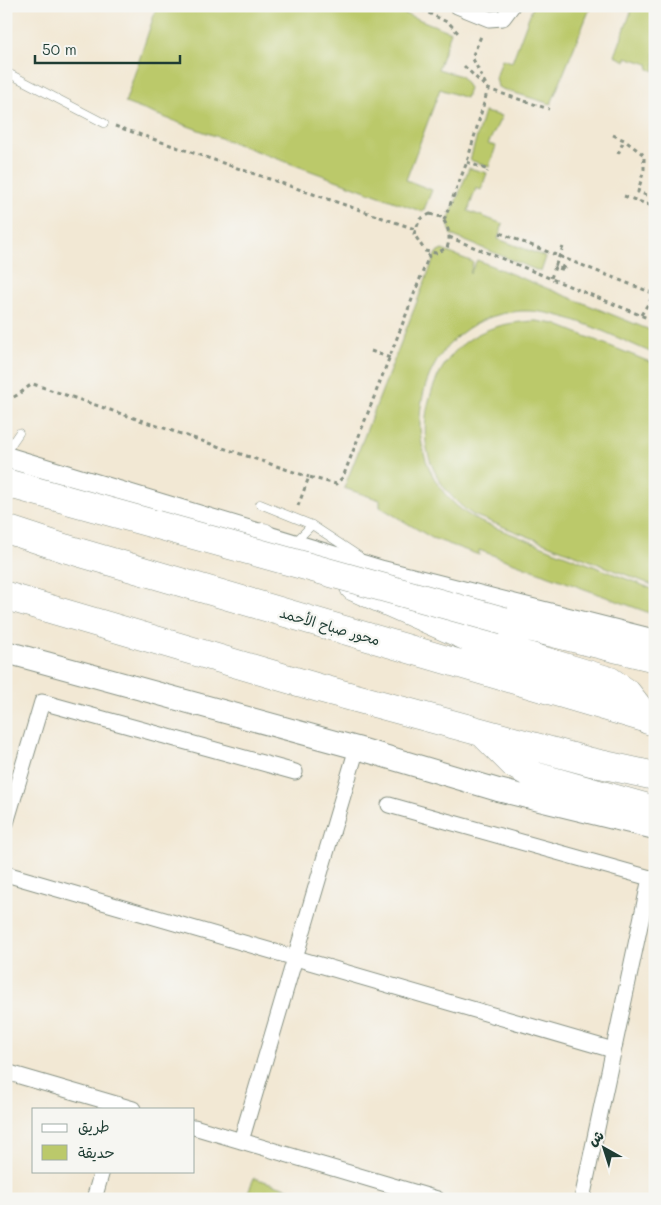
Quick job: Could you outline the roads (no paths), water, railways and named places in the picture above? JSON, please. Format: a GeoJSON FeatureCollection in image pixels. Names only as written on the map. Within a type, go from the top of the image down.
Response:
{"type":"FeatureCollection","features":[{"type":"Feature","properties":{"kind":"highway"},"geometry":{"type":"LineString","coordinates":[[6,484],[495,618],[655,658]]}},
{"type":"Feature","properties":{"kind":"highway","name":"محور صباح الأحمد"},"geometry":{"type":"LineString","coordinates":[[6,528],[73,551],[651,720]]}},
{"type":"Feature","properties":{"kind":"highway"},"geometry":{"type":"LineString","coordinates":[[263,537],[285,554],[441,627],[472,639],[610,681],[627,693],[651,720]]}},
{"type":"Feature","properties":{"kind":"highway"},"geometry":{"type":"LineString","coordinates":[[6,596],[319,688],[591,762],[655,776]]}},
{"type":"Feature","properties":{"kind":"highway"},"geometry":{"type":"LineString","coordinates":[[482,732],[515,765],[535,776],[655,810]]}},
{"type":"Feature","properties":{"kind":"street"},"geometry":{"type":"LineString","coordinates":[[457,6],[501,14]]}},
{"type":"Feature","properties":{"kind":"street"},"geometry":{"type":"LineString","coordinates":[[6,458],[382,572],[655,641]]}},
{"type":"Feature","properties":{"kind":"street"},"geometry":{"type":"LineString","coordinates":[[6,652],[357,748],[498,790],[655,828]]}},
{"type":"Feature","properties":{"kind":"street"},"geometry":{"type":"LineString","coordinates":[[6,823],[42,702],[295,772]]}},
{"type":"Feature","properties":{"kind":"street"},"geometry":{"type":"LineString","coordinates":[[241,1141],[357,748]]}},
{"type":"Feature","properties":{"kind":"street"},"geometry":{"type":"LineString","coordinates":[[389,805],[650,878],[582,1199]]}},
{"type":"Feature","properties":{"kind":"street"},"geometry":{"type":"LineString","coordinates":[[6,874],[613,1050]]}},
{"type":"Feature","properties":{"kind":"street"},"geometry":{"type":"LineString","coordinates":[[6,1072],[125,1108]]}},
{"type":"Feature","properties":{"kind":"street"},"geometry":{"type":"LineString","coordinates":[[195,1127],[396,1193],[438,1199]]}},
{"type":"Feature","properties":{"kind":"street"},"geometry":{"type":"LineString","coordinates":[[94,1199],[102,1172]]}},
{"type":"Feature","properties":{"kind":"lane"},"geometry":{"type":"LineString","coordinates":[[6,72],[104,122]]}},
{"type":"Feature","properties":{"kind":"lane"},"geometry":{"type":"LineString","coordinates":[[6,452],[20,433]]}},
{"type":"Feature","properties":{"kind":"lane"},"geometry":{"type":"LineString","coordinates":[[260,504],[312,525],[382,572]]}},
{"type":"Feature","properties":{"kind":"lane"},"geometry":{"type":"LineString","coordinates":[[292,546],[312,525]]}}]}
